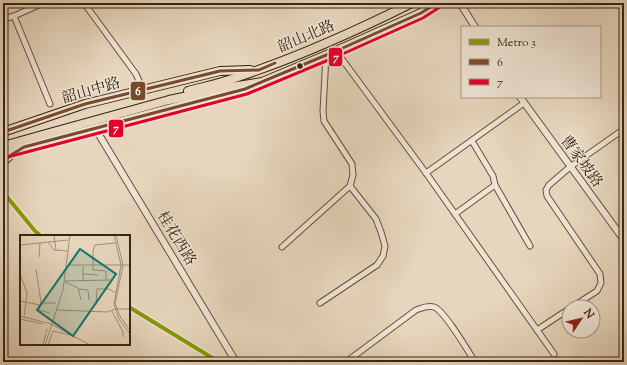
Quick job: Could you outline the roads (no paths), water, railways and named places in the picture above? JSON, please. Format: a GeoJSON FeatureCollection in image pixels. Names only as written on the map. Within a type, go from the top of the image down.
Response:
{"type":"FeatureCollection","features":[{"type":"Feature","properties":{"kind":"main road","name":"韶山北路"},"geometry":{"type":"LineString","coordinates":[[231,83],[259,70],[334,40],[412,3]]}},
{"type":"Feature","properties":{"kind":"main road","name":"韶山北路"},"geometry":{"type":"LineString","coordinates":[[231,83],[262,82],[336,51],[421,12],[437,3]]}},
{"type":"Feature","properties":{"kind":"main road","name":"韶山中路"},"geometry":{"type":"LineString","coordinates":[[6,131],[86,104],[220,71],[259,70]]}},
{"type":"Feature","properties":{"kind":"main road"},"geometry":{"type":"LineString","coordinates":[[3,153],[229,94],[262,82]]}},
{"type":"Feature","properties":{"kind":"main road","name":"韶山中路"},"geometry":{"type":"LineString","coordinates":[[3,142],[51,127],[231,83]]}},
{"type":"Feature","properties":{"kind":"main road","name":"韶山中路"},"geometry":{"type":"LineString","coordinates":[[3,146],[231,83]]}},
{"type":"Feature","properties":{"kind":"main road"},"geometry":{"type":"LineString","coordinates":[[3,162],[24,147]]}},
{"type":"Feature","properties":{"kind":"street"},"geometry":{"type":"LineString","coordinates":[[3,19],[14,16],[44,3]]}},
{"type":"Feature","properties":{"kind":"street"},"geometry":{"type":"LineString","coordinates":[[84,3],[136,74],[143,90]]}},
{"type":"Feature","properties":{"kind":"street"},"geometry":{"type":"LineString","coordinates":[[460,3],[474,26]]}},
{"type":"Feature","properties":{"kind":"street"},"geometry":{"type":"LineString","coordinates":[[14,16],[50,104]]}},
{"type":"Feature","properties":{"kind":"street"},"geometry":{"type":"LineString","coordinates":[[336,51],[426,173],[554,354]]}},
{"type":"Feature","properties":{"kind":"street"},"geometry":{"type":"LineString","coordinates":[[282,247],[350,186],[353,175],[352,164],[324,121],[323,111],[326,55]]}},
{"type":"Feature","properties":{"kind":"street","name":"曹家坡路"},"geometry":{"type":"LineString","coordinates":[[521,98],[624,240]]}},
{"type":"Feature","properties":{"kind":"street"},"geometry":{"type":"LineString","coordinates":[[426,173],[524,103]]}},
{"type":"Feature","properties":{"kind":"street","name":"桂花西路"},"geometry":{"type":"LineString","coordinates":[[95,128],[236,362]]}},
{"type":"Feature","properties":{"kind":"street"},"geometry":{"type":"LineString","coordinates":[[584,299],[597,291],[601,284],[600,274],[547,196],[546,190],[549,185],[570,167],[624,129]]}},
{"type":"Feature","properties":{"kind":"street"},"geometry":{"type":"LineString","coordinates":[[472,141],[493,176],[495,185],[530,246]]}},
{"type":"Feature","properties":{"kind":"street"},"geometry":{"type":"LineString","coordinates":[[455,214],[495,185]]}},
{"type":"Feature","properties":{"kind":"street"},"geometry":{"type":"LineString","coordinates":[[320,303],[377,265],[383,256],[385,246],[376,219],[350,186]]}},
{"type":"Feature","properties":{"kind":"street"},"geometry":{"type":"LineString","coordinates":[[346,362],[416,310],[426,306],[435,307],[443,313],[474,362]]}},
{"type":"Feature","properties":{"kind":"street"},"geometry":{"type":"LineString","coordinates":[[537,330],[561,314]]}},
{"type":"Feature","properties":{"kind":"metro line","name":"3"},"geometry":{"type":"LineString","coordinates":[[3,192],[40,235]]}},
{"type":"Feature","properties":{"kind":"metro line","name":"3"},"geometry":{"type":"LineString","coordinates":[[130,308],[219,362]]}}]}
